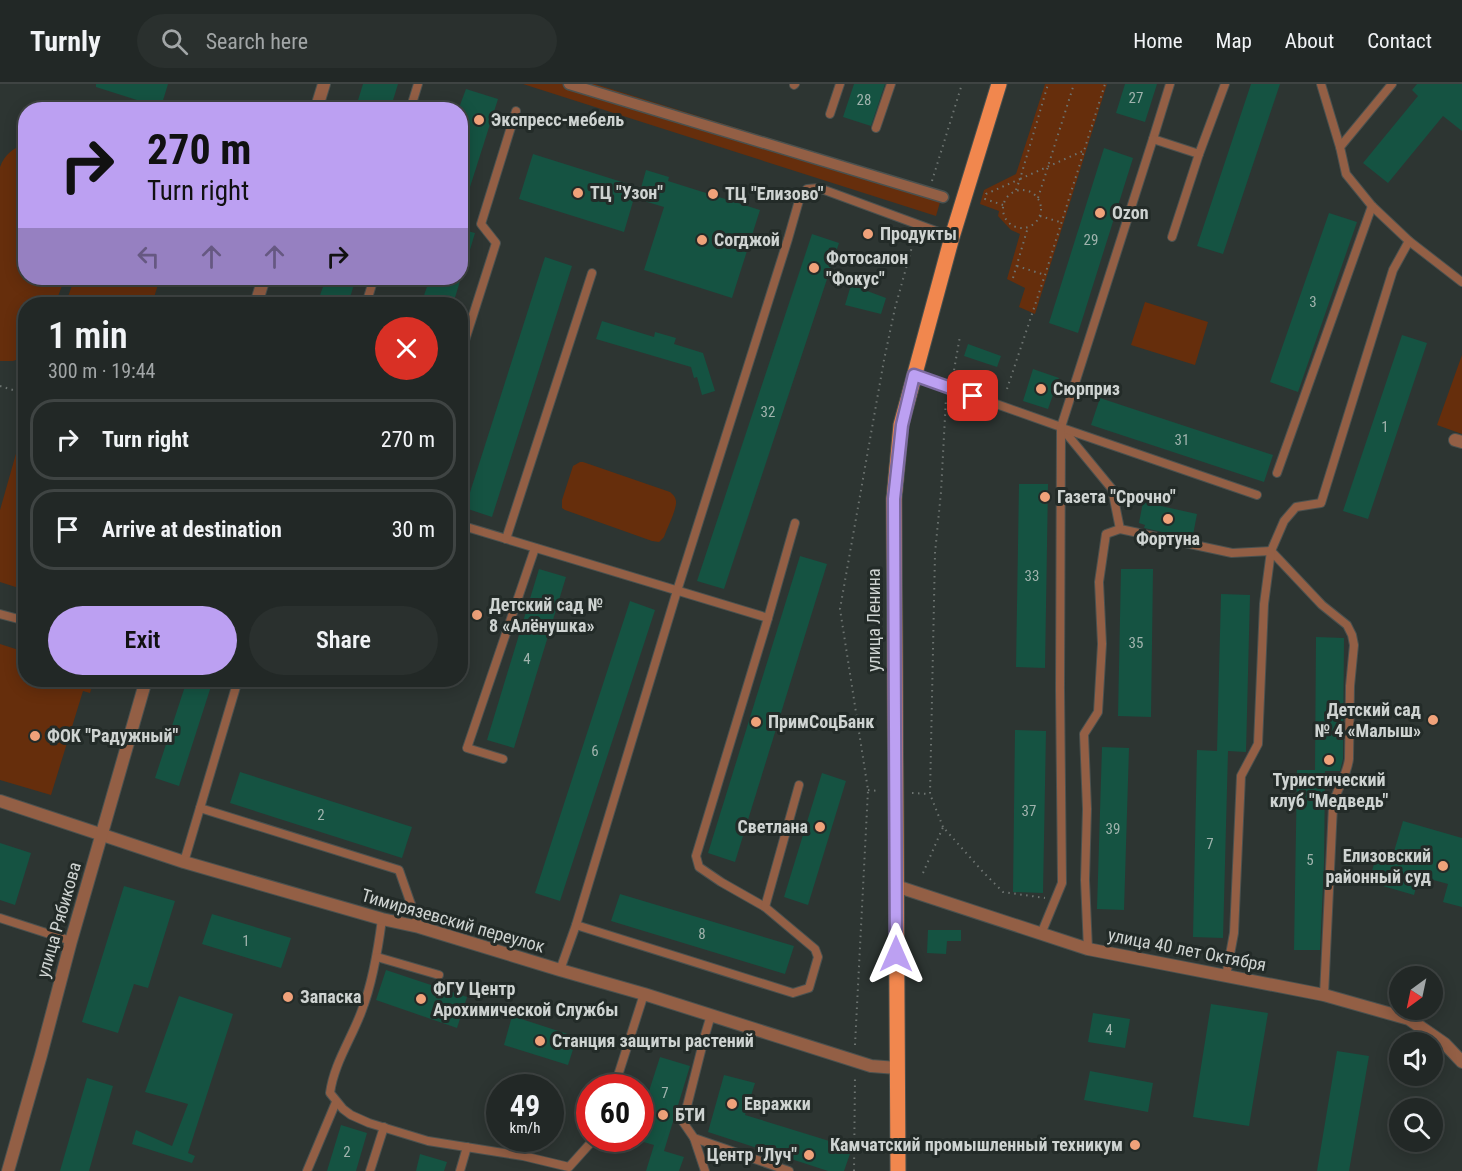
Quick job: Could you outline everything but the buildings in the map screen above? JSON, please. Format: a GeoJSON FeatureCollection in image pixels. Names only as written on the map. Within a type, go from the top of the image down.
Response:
{"type":"FeatureCollection","features":[{"type":"Feature","properties":{"kind":"main road","name":"улица Ленина"},"geometry":{"type":"LineString","coordinates":[[898,1171],[894,499],[902,425],[914,375],[952,237],[999,84]]}},
{"type":"Feature","properties":{"kind":"street"},"geometry":{"type":"LineString","coordinates":[[318,102],[324,84]]}},
{"type":"Feature","properties":{"kind":"street"},"geometry":{"type":"LineString","coordinates":[[569,84],[943,197]]}},
{"type":"Feature","properties":{"kind":"street","name":"улица Рябикова"},"geometry":{"type":"LineString","coordinates":[[8,1171],[71,941],[145,687]]}},
{"type":"Feature","properties":{"kind":"street","name":"Тимирязевский переулок"},"geometry":{"type":"LineString","coordinates":[[0,801],[184,862],[382,919],[419,927],[644,994],[871,1066],[897,1068]]}},
{"type":"Feature","properties":{"kind":"street","name":"улица 40 лет Октября"},"geometry":{"type":"LineString","coordinates":[[896,886],[1088,949],[1324,996],[1409,1019],[1445,1044],[1462,1062]]}},
{"type":"Feature","properties":{"kind":"lane"},"geometry":{"type":"LineString","coordinates":[[412,102],[418,84]]}},
{"type":"Feature","properties":{"kind":"lane"},"geometry":{"type":"LineString","coordinates":[[831,114],[840,84]]}},
{"type":"Feature","properties":{"kind":"lane"},"geometry":{"type":"LineString","coordinates":[[876,128],[891,84]]}},
{"type":"Feature","properties":{"kind":"lane"},"geometry":{"type":"LineString","coordinates":[[1041,934],[1062,883],[1060,427],[1170,84]]}},
{"type":"Feature","properties":{"kind":"lane"},"geometry":{"type":"LineString","coordinates":[[1172,237],[1225,84]]}},
{"type":"Feature","properties":{"kind":"lane"},"geometry":{"type":"LineString","coordinates":[[1321,84],[1346,174],[1372,206],[1409,241],[1462,282]]}},
{"type":"Feature","properties":{"kind":"lane"},"geometry":{"type":"LineString","coordinates":[[1340,147],[1392,84]]}},
{"type":"Feature","properties":{"kind":"lane"},"geometry":{"type":"LineString","coordinates":[[468,331],[496,243],[481,224],[516,111]]}},
{"type":"Feature","properties":{"kind":"lane"},"geometry":{"type":"LineString","coordinates":[[1153,139],[1199,154]]}},
{"type":"Feature","properties":{"kind":"lane"},"geometry":{"type":"LineString","coordinates":[[560,970],[576,926],[800,196],[807,189],[819,188],[952,237]]}},
{"type":"Feature","properties":{"kind":"lane"},"geometry":{"type":"LineString","coordinates":[[1277,473],[1372,206]]}},
{"type":"Feature","properties":{"kind":"lane"},"geometry":{"type":"LineString","coordinates":[[1226,976],[1234,933],[1241,776],[1258,744],[1264,604],[1271,551],[1284,521],[1296,507],[1320,503],[1393,270],[1409,241]]}},
{"type":"Feature","properties":{"kind":"lane"},"geometry":{"type":"LineString","coordinates":[[506,539],[592,273]]}},
{"type":"Feature","properties":{"kind":"lane"},"geometry":{"type":"LineString","coordinates":[[914,375],[1257,495]]}},
{"type":"Feature","properties":{"kind":"lane"},"geometry":{"type":"LineString","coordinates":[[1060,427],[1112,489],[1120,529]]}},
{"type":"Feature","properties":{"kind":"lane"},"geometry":{"type":"LineString","coordinates":[[576,926],[793,993],[809,988],[818,957],[815,949],[765,907],[699,867],[696,856],[795,523]]}},
{"type":"Feature","properties":{"kind":"lane"},"geometry":{"type":"LineString","coordinates":[[468,527],[768,618]]}},
{"type":"Feature","properties":{"kind":"lane"},"geometry":{"type":"LineString","coordinates":[[1088,949],[1084,734],[1098,712],[1102,644],[1099,582],[1106,534],[1120,529],[1232,553],[1271,551],[1322,605],[1347,625],[1354,645],[1350,686],[1348,770],[1333,806],[1324,996]]}},
{"type":"Feature","properties":{"kind":"lane"},"geometry":{"type":"LineString","coordinates":[[503,759],[467,747],[535,548]]}},
{"type":"Feature","properties":{"kind":"lane"},"geometry":{"type":"LineString","coordinates":[[0,614],[18,619]]}},
{"type":"Feature","properties":{"kind":"lane"},"geometry":{"type":"LineString","coordinates":[[184,862],[236,687]]}},
{"type":"Feature","properties":{"kind":"lane"},"geometry":{"type":"LineString","coordinates":[[765,907],[799,785]]}},
{"type":"Feature","properties":{"kind":"lane"},"geometry":{"type":"LineString","coordinates":[[200,808],[399,870],[419,927]]}},
{"type":"Feature","properties":{"kind":"lane"},"geometry":{"type":"LineString","coordinates":[[0,918],[71,941]]}},
{"type":"Feature","properties":{"kind":"lane"},"geometry":{"type":"LineString","coordinates":[[382,919],[377,957],[362,1011],[337,1064],[332,1082],[330,1093],[336,1102],[351,1115],[428,1141],[523,1155],[553,1167],[569,1167],[582,1152]]}},
{"type":"Feature","properties":{"kind":"lane"},"geometry":{"type":"LineString","coordinates":[[377,957],[439,975]]}},
{"type":"Feature","properties":{"kind":"lane"},"geometry":{"type":"LineString","coordinates":[[618,1074],[644,994]]}},
{"type":"Feature","properties":{"kind":"lane"},"geometry":{"type":"LineString","coordinates":[[705,1171],[694,1138],[683,1122],[711,1015]]}},
{"type":"Feature","properties":{"kind":"lane"},"geometry":{"type":"LineString","coordinates":[[307,1171],[336,1102]]}},
{"type":"Feature","properties":{"kind":"lane"},"geometry":{"type":"LineString","coordinates":[[370,1171],[384,1127]]}},
{"type":"Feature","properties":{"kind":"lane"},"geometry":{"type":"LineString","coordinates":[[694,1138],[789,1171]]}},
{"type":"Feature","properties":{"kind":"lane"},"geometry":{"type":"LineString","coordinates":[[460,1171],[467,1147]]}},
{"type":"Feature","properties":{"kind":"path"},"geometry":{"type":"LineString","coordinates":[[928,193],[962,84]]}},
{"type":"Feature","properties":{"kind":"path"},"geometry":{"type":"LineString","coordinates":[[1016,190],[1048,84]]}},
{"type":"Feature","properties":{"kind":"path"},"geometry":{"type":"LineString","coordinates":[[1038,198],[1074,84]]}},
{"type":"Feature","properties":{"kind":"path"},"geometry":{"type":"LineString","coordinates":[[1007,389],[1105,84]]}},
{"type":"Feature","properties":{"kind":"path"},"geometry":{"type":"LineString","coordinates":[[1003,205],[985,199],[986,194],[1084,151]]}},
{"type":"Feature","properties":{"kind":"path"},"geometry":{"type":"LineString","coordinates":[[1021,189],[1038,198],[1041,207],[1039,219],[1022,229],[1010,225],[1003,214],[1003,205],[1007,196],[1021,189]]}},
{"type":"Feature","properties":{"kind":"path"},"geometry":{"type":"LineString","coordinates":[[1040,216],[1061,223]]}},
{"type":"Feature","properties":{"kind":"path"},"geometry":{"type":"LineString","coordinates":[[855,1044],[868,790],[840,609],[884,360],[895,308],[918,224]]}},
{"type":"Feature","properties":{"kind":"path"},"geometry":{"type":"LineString","coordinates":[[1013,278],[1028,227]]}},
{"type":"Feature","properties":{"kind":"path"},"geometry":{"type":"LineString","coordinates":[[1016,266],[1045,275]]}},
{"type":"Feature","properties":{"kind":"path"},"geometry":{"type":"LineString","coordinates":[[960,336],[951,388],[946,398],[935,553],[930,794],[943,827],[1003,892],[1054,900]]}},
{"type":"Feature","properties":{"kind":"path"},"geometry":{"type":"LineString","coordinates":[[0,386],[18,392]]}},
{"type":"Feature","properties":{"kind":"path"},"geometry":{"type":"LineString","coordinates":[[868,790],[879,791]]}},
{"type":"Feature","properties":{"kind":"path"},"geometry":{"type":"LineString","coordinates":[[909,792],[930,794]]}},
{"type":"Feature","properties":{"kind":"path"},"geometry":{"type":"LineString","coordinates":[[923,873],[943,827]]}},
{"type":"Feature","properties":{"kind":"path"},"geometry":{"type":"LineString","coordinates":[[854,1171],[855,1070]]}},
{"type":"Feature","properties":{"kind":"shaded area"},"geometry":{"type":"Polygon","coordinates":[[[523,84],[595,84],[943,192],[936,216],[523,84]]]}},
{"type":"Feature","properties":{"kind":"shaded area"},"geometry":{"type":"Polygon","coordinates":[[[1045,84],[1107,84],[1035,314],[1019,307],[1025,288],[1007,279],[1020,234],[1011,230],[998,216],[999,211],[980,204],[984,190],[1016,174],[1045,84]]]}},
{"type":"Feature","properties":{"kind":"shaded area"},"geometry":{"type":"Polygon","coordinates":[[[18,147],[18,285],[62,285],[58,297],[18,297],[18,359],[0,361],[0,167],[9,153],[18,147]]]}},
{"type":"Feature","properties":{"kind":"shaded area"},"geometry":{"type":"Polygon","coordinates":[[[72,285],[158,285],[154,297],[68,297],[72,285]]]}},
{"type":"Feature","properties":{"kind":"shaded area"},"geometry":{"type":"Polygon","coordinates":[[[1145,302],[1208,322],[1195,365],[1131,345],[1145,302]]]}},
{"type":"Feature","properties":{"kind":"shaded area"},"geometry":{"type":"Polygon","coordinates":[[[1462,355],[1462,434],[1437,425],[1462,355]]]}},
{"type":"Feature","properties":{"kind":"shaded area"},"geometry":{"type":"Polygon","coordinates":[[[18,447],[18,588],[0,582],[0,510],[18,447]]]}},
{"type":"Feature","properties":{"kind":"shaded area"},"geometry":{"type":"Polygon","coordinates":[[[580,462],[670,492],[676,504],[664,537],[659,542],[652,541],[562,508],[562,500],[573,466],[580,462]]]}},
{"type":"Feature","properties":{"kind":"shaded area","name":"ФОК \"Радужный\""},"geometry":{"type":"Polygon","coordinates":[[[0,644],[18,650],[18,687],[92,687],[90,693],[83,691],[51,795],[0,780],[0,644]]]}},
{"type":"Feature","properties":{"kind":"place","name":"Экспресс-мебель"},"geometry":{"type":"Point","coordinates":[479,120]}},
{"type":"Feature","properties":{"kind":"place","name":"ТЦ \"Узон\""},"geometry":{"type":"Point","coordinates":[578,193]}},
{"type":"Feature","properties":{"kind":"place","name":"ТЦ \"Елизово\""},"geometry":{"type":"Point","coordinates":[713,194]}},
{"type":"Feature","properties":{"kind":"place","name":"Ozon"},"geometry":{"type":"Point","coordinates":[1100,213]}},
{"type":"Feature","properties":{"kind":"place","name":"Продукты"},"geometry":{"type":"Point","coordinates":[868,234]}},
{"type":"Feature","properties":{"kind":"place","name":"Согджой"},"geometry":{"type":"Point","coordinates":[702,240]}},
{"type":"Feature","properties":{"kind":"place","name":"Фотосалон \"Фокус\""},"geometry":{"type":"Point","coordinates":[814,268]}},
{"type":"Feature","properties":{"kind":"place","name":"Сюрприз"},"geometry":{"type":"Point","coordinates":[1041,389]}},
{"type":"Feature","properties":{"kind":"place","name":"Газета \"Срочно\""},"geometry":{"type":"Point","coordinates":[1045,497]}},
{"type":"Feature","properties":{"kind":"place","name":"Фортуна"},"geometry":{"type":"Point","coordinates":[1168,519]}},
{"type":"Feature","properties":{"kind":"place","name":"Детский сад № 8 «Алёнушка»"},"geometry":{"type":"Point","coordinates":[477,615]}},
{"type":"Feature","properties":{"kind":"place","name":"Детский сад № 4 «Малыш»"},"geometry":{"type":"Point","coordinates":[1433,720]}},
{"type":"Feature","properties":{"kind":"place","name":"ПримСоцБанк"},"geometry":{"type":"Point","coordinates":[756,722]}},
{"type":"Feature","properties":{"kind":"place","name":"ФОК \"Радужный\""},"geometry":{"type":"Point","coordinates":[35,736]}},
{"type":"Feature","properties":{"kind":"place","name":"Туристический клуб \"Медведь\""},"geometry":{"type":"Point","coordinates":[1329,760]}},
{"type":"Feature","properties":{"kind":"place","name":"Светлана"},"geometry":{"type":"Point","coordinates":[820,827]}},
{"type":"Feature","properties":{"kind":"place","name":"Елизовский районный суд"},"geometry":{"type":"Point","coordinates":[1443,866]}},
{"type":"Feature","properties":{"kind":"place","name":"Запаска"},"geometry":{"type":"Point","coordinates":[288,997]}},
{"type":"Feature","properties":{"kind":"place","name":"ФГУ Центр Арохимической Службы"},"geometry":{"type":"Point","coordinates":[421,999]}},
{"type":"Feature","properties":{"kind":"place","name":"Станция защиты растений"},"geometry":{"type":"Point","coordinates":[540,1041]}},
{"type":"Feature","properties":{"kind":"place","name":"Евражки"},"geometry":{"type":"Point","coordinates":[732,1104]}},
{"type":"Feature","properties":{"kind":"place","name":"БТИ"},"geometry":{"type":"Point","coordinates":[663,1115]}},
{"type":"Feature","properties":{"kind":"place","name":"Камчатский промышленный техникум"},"geometry":{"type":"Point","coordinates":[1135,1145]}},
{"type":"Feature","properties":{"kind":"place","name":"Центр \"Луч\""},"geometry":{"type":"Point","coordinates":[809,1155]}},
{"type":"Feature","properties":{"kind":"route"},"geometry":{"type":"LineString","coordinates":[[896,954],[894,499],[902,425],[914,375],[973,396]]}}]}
